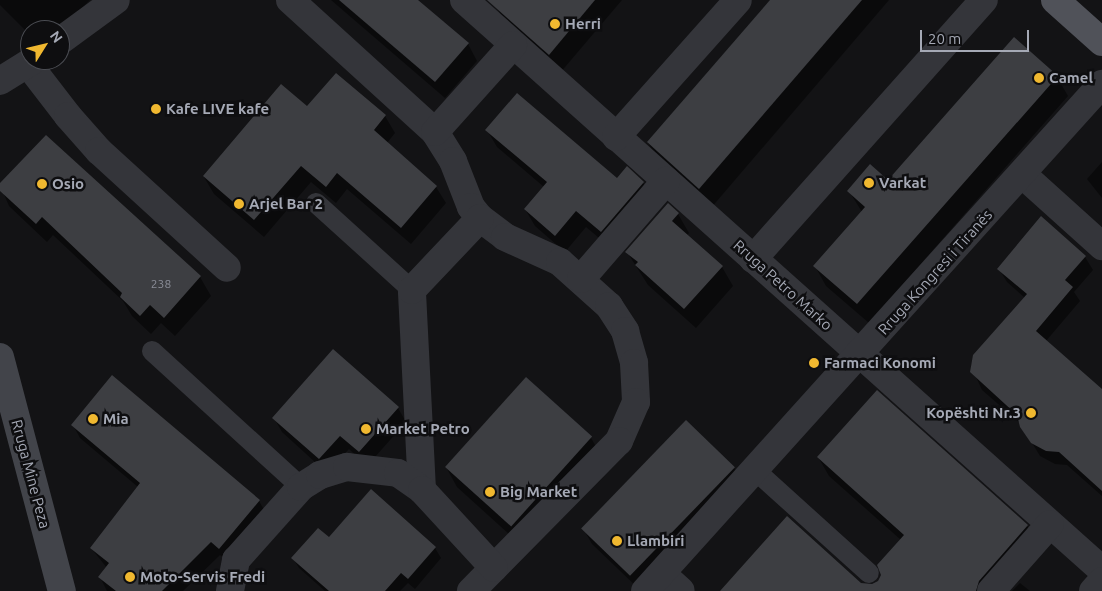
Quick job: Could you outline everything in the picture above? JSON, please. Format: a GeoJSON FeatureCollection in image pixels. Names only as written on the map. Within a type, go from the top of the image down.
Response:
{"type":"FeatureCollection","features":[{"type":"Feature","properties":{"kind":"main road"},"geometry":{"type":"LineString","coordinates":[[1055,0],[1102,42]]}},
{"type":"Feature","properties":{"kind":"main road","name":"Rruga Mine Peza"},"geometry":{"type":"LineString","coordinates":[[0,358],[62,591]]}},
{"type":"Feature","properties":{"kind":"street"},"geometry":{"type":"LineString","coordinates":[[70,34],[116,0]]}},
{"type":"Feature","properties":{"kind":"street"},"geometry":{"type":"LineString","coordinates":[[290,0],[435,132],[453,161],[471,207],[480,218],[505,236],[560,262],[609,306],[625,331],[634,363],[636,402],[619,441],[471,591]]}},
{"type":"Feature","properties":{"kind":"street","name":"Rruga Petro Marko"},"geometry":{"type":"LineString","coordinates":[[464,0],[1102,570]]}},
{"type":"Feature","properties":{"kind":"street"},"geometry":{"type":"LineString","coordinates":[[616,137],[738,0]]}},
{"type":"Feature","properties":{"kind":"street"},"geometry":{"type":"LineString","coordinates":[[753,259],[984,0]]}},
{"type":"Feature","properties":{"kind":"street"},"geometry":{"type":"LineString","coordinates":[[435,132],[513,45]]}},
{"type":"Feature","properties":{"kind":"street"},"geometry":{"type":"LineString","coordinates":[[0,81],[20,69]]}},
{"type":"Feature","properties":{"kind":"street"},"geometry":{"type":"LineString","coordinates":[[36,70],[68,116],[99,151],[227,268]]}},
{"type":"Feature","properties":{"kind":"street","name":"Rruga Kongresi i Tiranës"},"geometry":{"type":"LineString","coordinates":[[663,585],[756,471],[1102,84]]}},
{"type":"Feature","properties":{"kind":"street"},"geometry":{"type":"LineString","coordinates":[[1022,174],[1102,246]]}},
{"type":"Feature","properties":{"kind":"street"},"geometry":{"type":"LineString","coordinates":[[581,279],[666,181]]}},
{"type":"Feature","properties":{"kind":"street"},"geometry":{"type":"LineString","coordinates":[[422,490],[412,290],[480,218]]}},
{"type":"Feature","properties":{"kind":"street"},"geometry":{"type":"LineString","coordinates":[[230,591],[236,560],[301,487],[320,475],[347,467],[398,473],[422,490],[494,568]]}},
{"type":"Feature","properties":{"kind":"street"},"geometry":{"type":"LineString","coordinates":[[991,591],[1050,524]]}},
{"type":"Feature","properties":{"kind":"street"},"geometry":{"type":"LineString","coordinates":[[1093,591],[1102,581]]}},
{"type":"Feature","properties":{"kind":"lane"},"geometry":{"type":"LineString","coordinates":[[316,203],[412,290]]}},
{"type":"Feature","properties":{"kind":"lane"},"geometry":{"type":"LineString","coordinates":[[152,351],[301,487]]}},
{"type":"Feature","properties":{"kind":"lane"},"geometry":{"type":"LineString","coordinates":[[756,471],[869,573]]}},
{"type":"Feature","properties":{"kind":"building"},"geometry":{"type":"Polygon","coordinates":[[[339,0],[418,0],[469,43],[435,82],[339,0]]]}},
{"type":"Feature","properties":{"kind":"building"},"geometry":{"type":"Polygon","coordinates":[[[487,0],[595,0],[549,55],[487,0]]]}},
{"type":"Feature","properties":{"kind":"building"},"geometry":{"type":"Polygon","coordinates":[[[770,0],[862,0],[699,189],[647,142],[770,0]]]}},
{"type":"Feature","properties":{"kind":"building"},"geometry":{"type":"Polygon","coordinates":[[[1014,37],[1058,76],[857,304],[813,266],[865,207],[847,191],[870,164],[888,180],[1014,37]]]}},
{"type":"Feature","properties":{"kind":"building"},"geometry":{"type":"Polygon","coordinates":[[[336,73],[386,115],[374,130],[437,186],[401,228],[337,173],[326,187],[301,166],[254,220],[203,176],[281,84],[307,106],[336,73]]]}},
{"type":"Feature","properties":{"kind":"building"},"geometry":{"type":"Polygon","coordinates":[[[517,93],[617,178],[627,166],[644,182],[601,232],[576,211],[555,236],[524,209],[547,182],[485,130],[517,93]]]}},
{"type":"Feature","properties":{"kind":"building"},"geometry":{"type":"Polygon","coordinates":[[[46,135],[201,276],[164,318],[150,305],[140,316],[120,297],[122,293],[42,217],[36,224],[0,191],[0,183],[46,135]]]}},
{"type":"Feature","properties":{"kind":"building"},"geometry":{"type":"Polygon","coordinates":[[[668,203],[679,213],[672,221],[723,266],[684,309],[635,265],[638,262],[625,252],[668,203]]]}},
{"type":"Feature","properties":{"kind":"building"},"geometry":{"type":"Polygon","coordinates":[[[1041,216],[1086,256],[1065,280],[1073,287],[1036,331],[1102,389],[1102,491],[1059,452],[1046,451],[1031,443],[1020,427],[1017,415],[970,372],[973,355],[1027,294],[997,269],[1041,216]]]}},
{"type":"Feature","properties":{"kind":"building"},"geometry":{"type":"Polygon","coordinates":[[[333,349],[399,407],[359,452],[340,436],[319,459],[272,418],[333,349]]]}},
{"type":"Feature","properties":{"kind":"building"},"geometry":{"type":"Polygon","coordinates":[[[112,375],[260,500],[219,549],[211,542],[162,591],[116,591],[98,577],[109,563],[90,548],[140,483],[71,425],[112,375]]]}},
{"type":"Feature","properties":{"kind":"building"},"geometry":{"type":"Polygon","coordinates":[[[526,377],[592,437],[511,526],[445,467],[526,377]]]}},
{"type":"Feature","properties":{"kind":"building"},"geometry":{"type":"Polygon","coordinates":[[[877,390],[1028,525],[979,581],[976,591],[720,591],[787,516],[861,583],[872,584],[878,581],[881,575],[877,565],[904,535],[817,457],[877,390]]]}},
{"type":"Feature","properties":{"kind":"building"},"geometry":{"type":"Polygon","coordinates":[[[686,420],[735,467],[630,576],[581,529],[686,420]]]}},
{"type":"Feature","properties":{"kind":"building"},"geometry":{"type":"Polygon","coordinates":[[[371,489],[436,547],[408,579],[401,573],[385,591],[329,591],[291,558],[318,528],[329,537],[371,489]]]}},
{"type":"Feature","properties":{"kind":"place","name":"Herri"},"geometry":{"type":"Point","coordinates":[555,24]}},
{"type":"Feature","properties":{"kind":"place","name":"Camel"},"geometry":{"type":"Point","coordinates":[1039,78]}},
{"type":"Feature","properties":{"kind":"place","name":"Kafe LIVE kafe"},"geometry":{"type":"Point","coordinates":[156,109]}},
{"type":"Feature","properties":{"kind":"place","name":"Varkat"},"geometry":{"type":"Point","coordinates":[869,183]}},
{"type":"Feature","properties":{"kind":"place","name":"Osio"},"geometry":{"type":"Point","coordinates":[42,184]}},
{"type":"Feature","properties":{"kind":"place","name":"Arjel Bar 2"},"geometry":{"type":"Point","coordinates":[239,204]}},
{"type":"Feature","properties":{"kind":"place","name":"Farmaci Konomi"},"geometry":{"type":"Point","coordinates":[814,363]}},
{"type":"Feature","properties":{"kind":"place","name":"Kopështi Nr.3"},"geometry":{"type":"Point","coordinates":[1031,413]}},
{"type":"Feature","properties":{"kind":"place","name":"Mia"},"geometry":{"type":"Point","coordinates":[93,419]}},
{"type":"Feature","properties":{"kind":"place","name":"Market Petro"},"geometry":{"type":"Point","coordinates":[366,429]}},
{"type":"Feature","properties":{"kind":"place","name":"Big Market"},"geometry":{"type":"Point","coordinates":[490,492]}},
{"type":"Feature","properties":{"kind":"place","name":"Llambiri"},"geometry":{"type":"Point","coordinates":[617,541]}},
{"type":"Feature","properties":{"kind":"place","name":"Moto-Servis Fredi"},"geometry":{"type":"Point","coordinates":[130,577]}}]}
